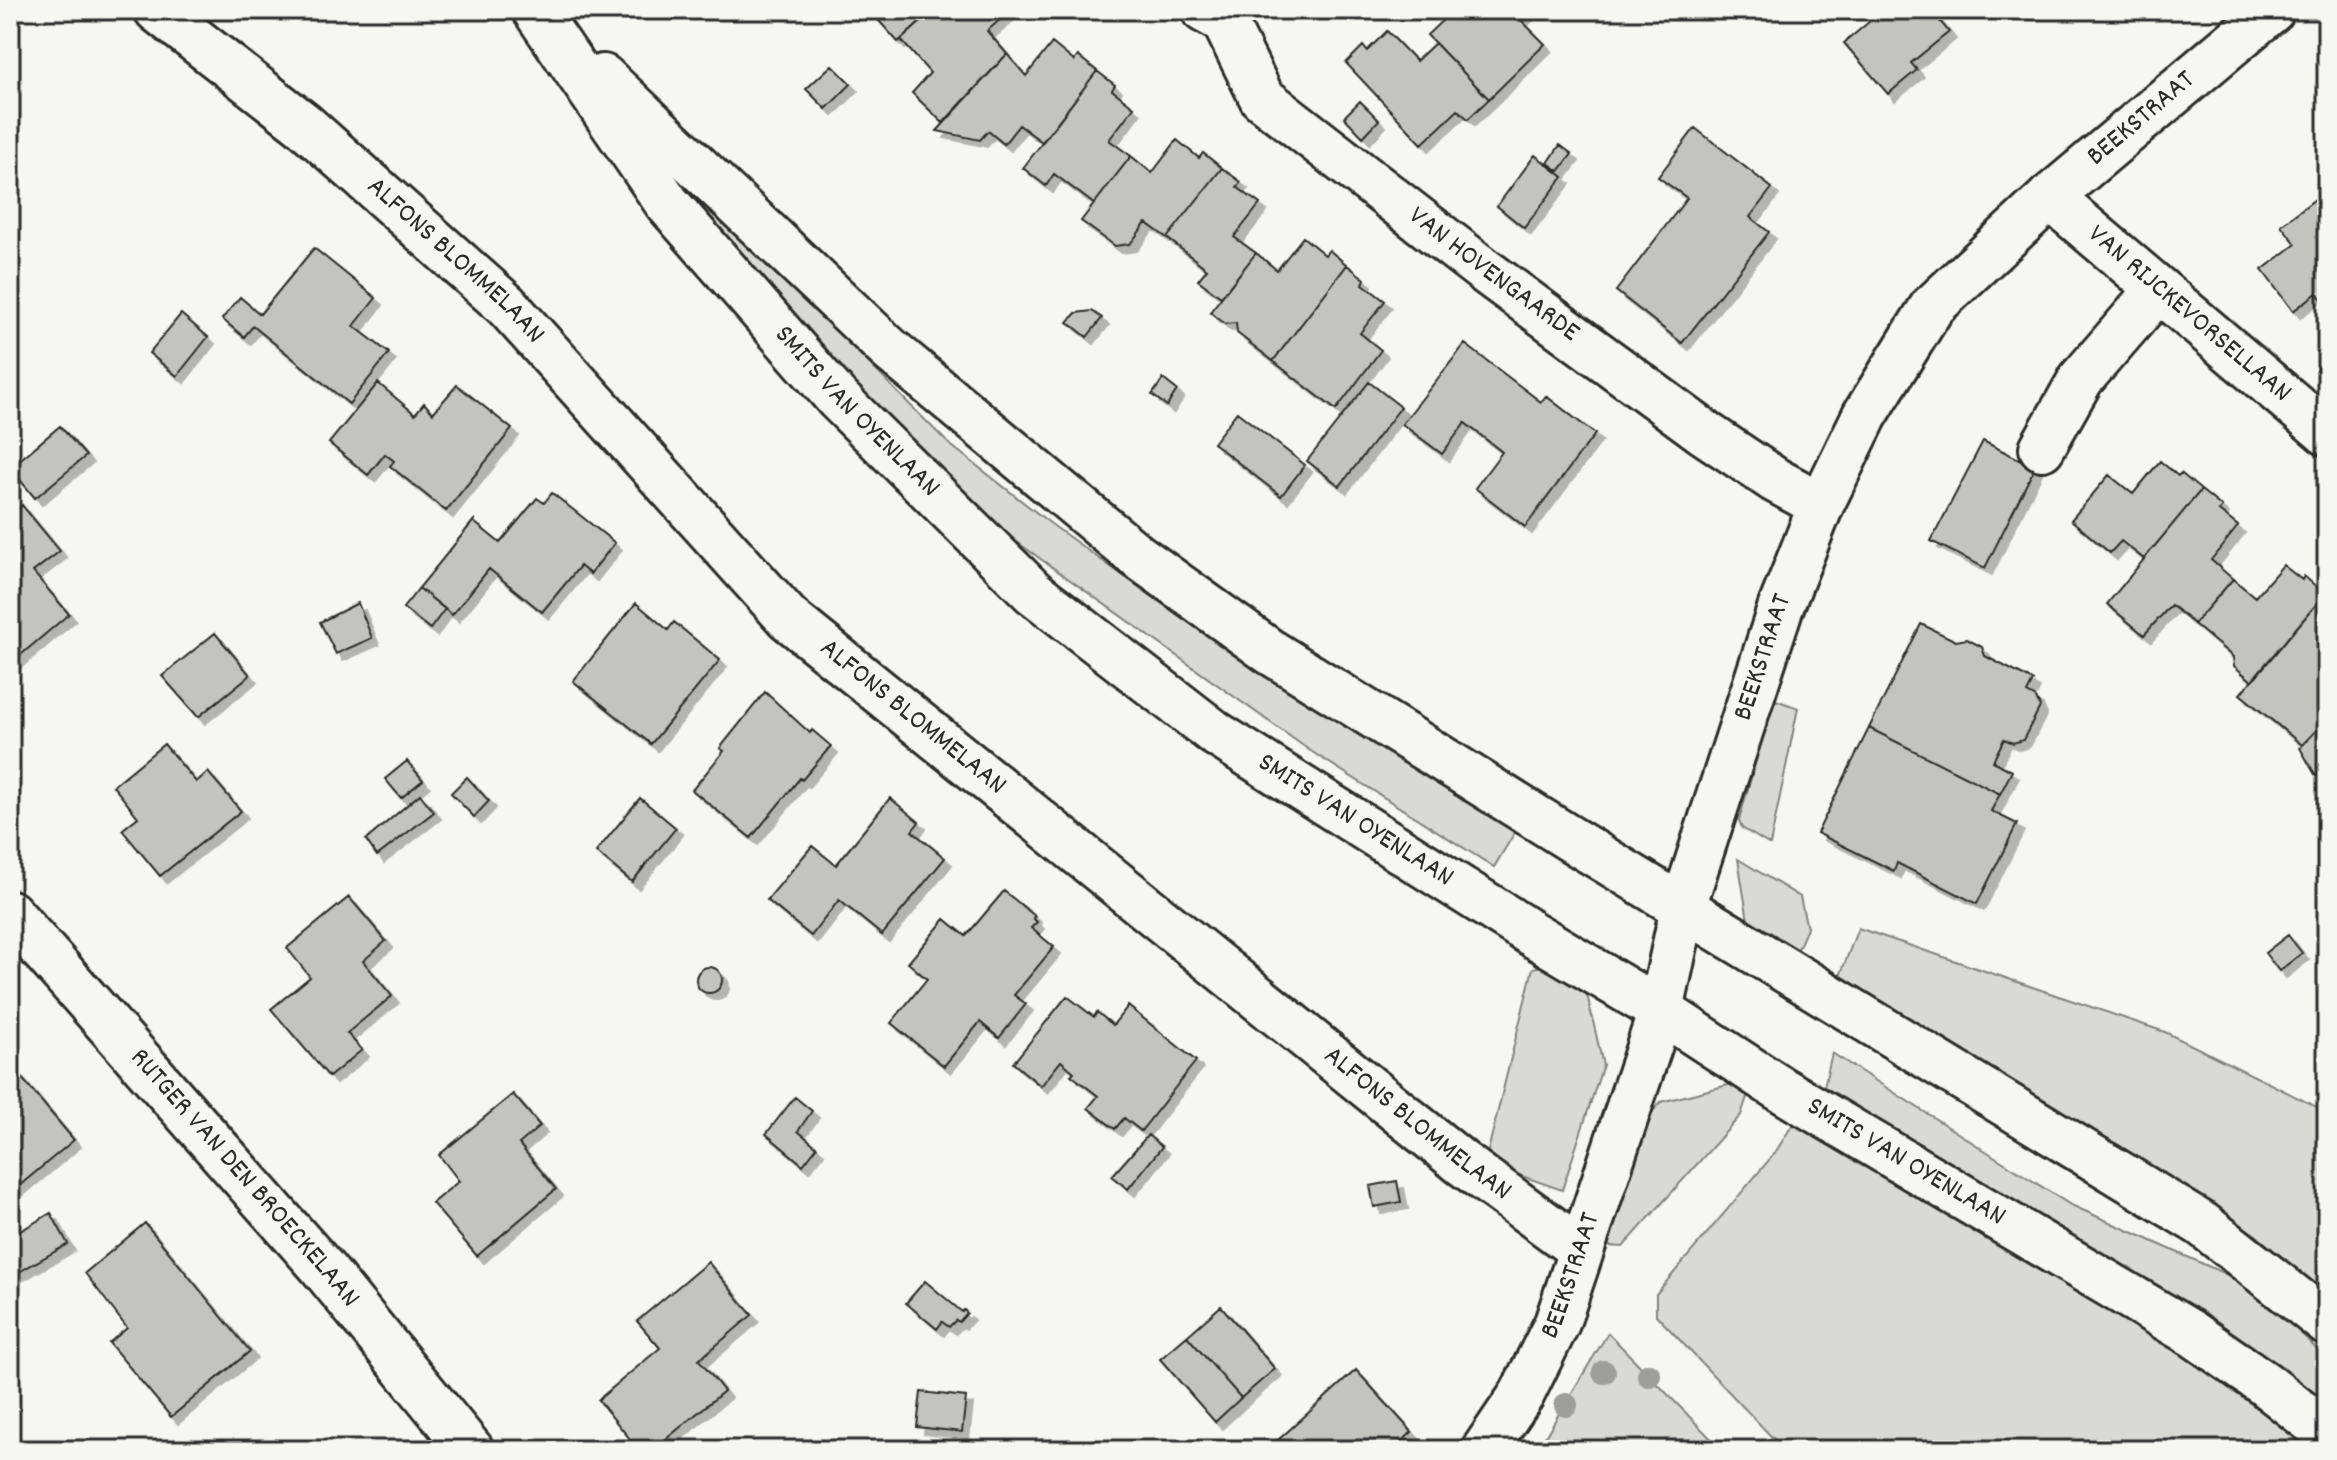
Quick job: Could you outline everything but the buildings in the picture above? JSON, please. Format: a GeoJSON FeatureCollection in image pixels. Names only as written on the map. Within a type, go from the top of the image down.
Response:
{"type":"FeatureCollection","features":[{"type":"Feature","properties":{"kind":"street","name":"ALFONS BLOMMELAAN"},"geometry":{"type":"LineString","coordinates":[[157,10],[303,124],[506,305],[788,618],[1437,1143],[1581,1250]]}},
{"type":"Feature","properties":{"kind":"street","name":"BEEKSTRAAT"},"geometry":{"type":"LineString","coordinates":[[1484,1450],[1522,1394],[1557,1323],[1661,1011],[1683,907],[1780,609],[1821,505],[1865,415],[1932,307],[2050,197],[2272,10]]}},
{"type":"Feature","properties":{"kind":"street","name":"VAN HOVENGAARDE"},"geometry":{"type":"LineString","coordinates":[[1226,14],[1262,98],[1485,271],[1705,433],[1775,480],[1821,505]]}},
{"type":"Feature","properties":{"kind":"street","name":"SMITS VAN OYENLAAN"},"geometry":{"type":"LineString","coordinates":[[540,16],[889,349],[1136,555],[1269,651],[2202,1224],[2327,1323]]}},
{"type":"Feature","properties":{"kind":"street","name":"SMITS VAN OYENLAAN"},"geometry":{"type":"LineString","coordinates":[[540,16],[667,203],[838,399],[1033,592],[1215,733],[1779,1088],[2193,1334],[2265,1384],[2327,1433]]}},
{"type":"Feature","properties":{"kind":"street","name":"VAN RIJCKEVORSELLAAN"},"geometry":{"type":"LineString","coordinates":[[2050,197],[2327,433]]}},
{"type":"Feature","properties":{"kind":"street"},"geometry":{"type":"LineString","coordinates":[[2042,448],[2081,379],[2158,290]]}},
{"type":"Feature","properties":{"kind":"street","name":"RUTGER VAN DEN BROECKELAAN"},"geometry":{"type":"LineString","coordinates":[[10,913],[321,1266],[471,1450]]}},
{"type":"Feature","properties":{"kind":"shaded area"},"geometry":{"type":"Polygon","coordinates":[[[716,210],[948,443],[1051,524],[1203,633],[1515,832],[1494,867],[1309,750],[983,518],[870,409],[698,217],[716,210]]]}},
{"type":"Feature","properties":{"kind":"shaded area"},"geometry":{"type":"Polygon","coordinates":[[[1776,700],[1798,708],[1770,845],[1742,828],[1739,820],[1771,708],[1776,700]]]}},
{"type":"Feature","properties":{"kind":"shaded area"},"geometry":{"type":"Polygon","coordinates":[[[1738,859],[1800,897],[1807,928],[1795,956],[1750,933],[1738,859]]]}},
{"type":"Feature","properties":{"kind":"shaded area"},"geometry":{"type":"Polygon","coordinates":[[[1858,928],[2165,1032],[2327,1112],[2327,1299],[2256,1235],[1837,984],[1858,928]]]}},
{"type":"Feature","properties":{"kind":"shaded area"},"geometry":{"type":"Polygon","coordinates":[[[1541,966],[1586,990],[1603,1065],[1562,1190],[1485,1163],[1533,968],[1541,966]]]}},
{"type":"Feature","properties":{"kind":"shaded area"},"geometry":{"type":"Polygon","coordinates":[[[1832,1053],[2069,1204],[2239,1280],[2270,1301],[2327,1360],[2327,1413],[1822,1095],[1832,1053]]]}},
{"type":"Feature","properties":{"kind":"shaded area"},"geometry":{"type":"Polygon","coordinates":[[[1732,1084],[1748,1094],[1741,1115],[1623,1247],[1608,1246],[1651,1113],[1661,1102],[1732,1084]]]}},
{"type":"Feature","properties":{"kind":"shaded area"},"geometry":{"type":"Polygon","coordinates":[[[1799,1114],[2257,1394],[2321,1450],[1784,1450],[1656,1315],[1656,1294],[1775,1153],[1799,1114]]]}},
{"type":"Feature","properties":{"kind":"shaded area"},"geometry":{"type":"Polygon","coordinates":[[[1608,1333],[1722,1450],[1537,1450],[1608,1333]]]}}]}
